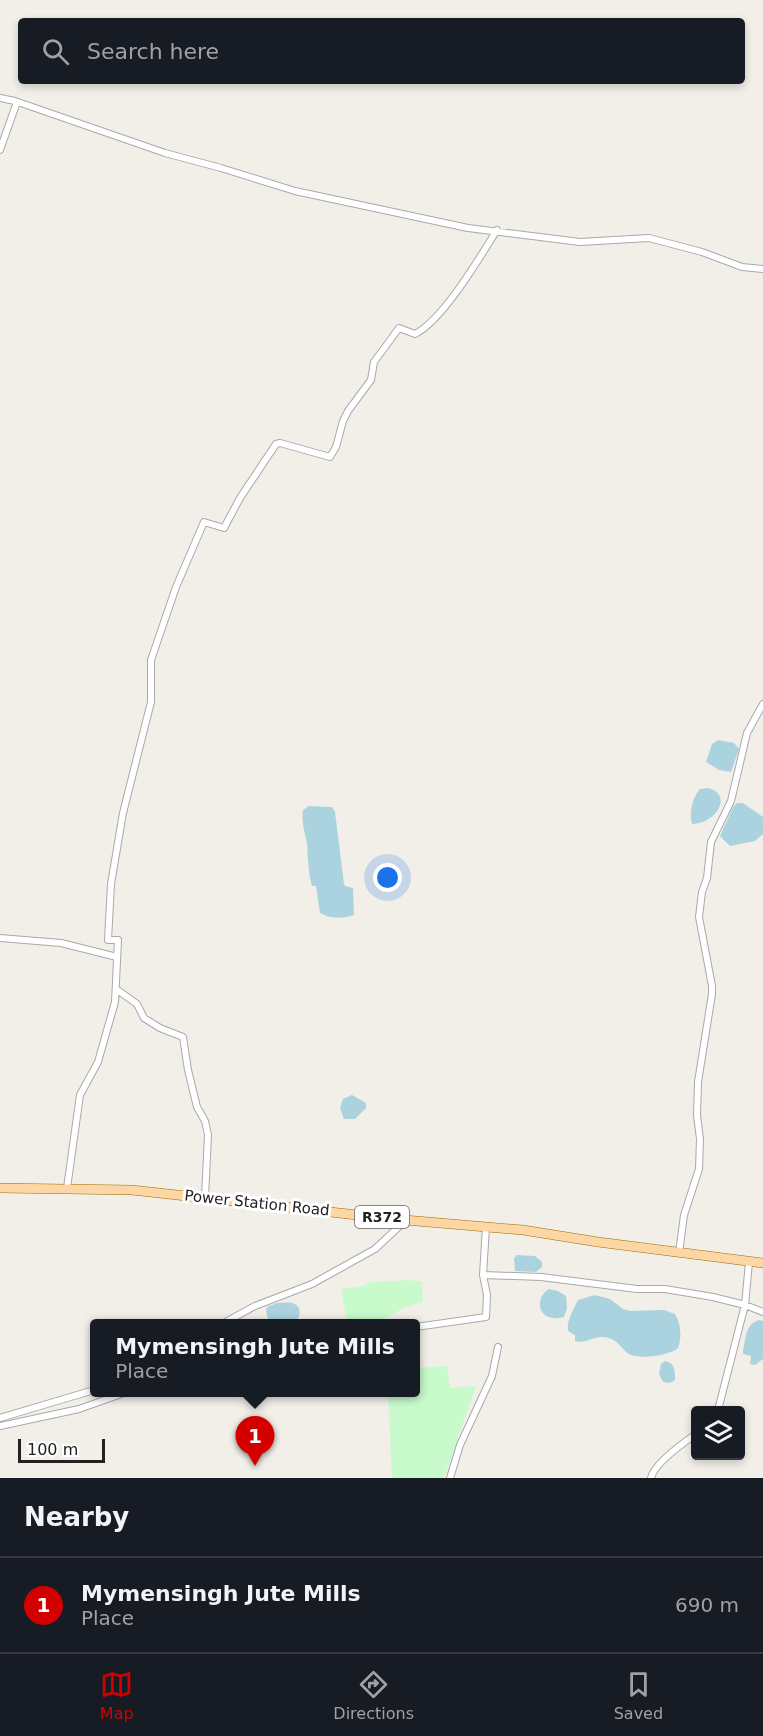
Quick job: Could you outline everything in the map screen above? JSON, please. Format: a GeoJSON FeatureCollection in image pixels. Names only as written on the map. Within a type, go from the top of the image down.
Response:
{"type":"FeatureCollection","features":[{"type":"Feature","properties":{"kind":"main road","name":"Power Station Road"},"geometry":{"type":"LineString","coordinates":[[0,1188],[132,1190],[205,1197],[407,1220],[523,1230],[763,1263]]}},
{"type":"Feature","properties":{"kind":"street"},"geometry":{"type":"LineString","coordinates":[[0,98],[165,153],[295,191],[468,228],[580,242],[649,238],[702,252],[742,267],[763,269]]}},
{"type":"Feature","properties":{"kind":"street"},"geometry":{"type":"LineString","coordinates":[[0,150],[17,102]]}},
{"type":"Feature","properties":{"kind":"street"},"geometry":{"type":"LineString","coordinates":[[67,1188],[80,1095],[98,1062],[115,1002],[118,940],[108,940],[111,884],[123,813],[151,702],[151,660],[176,587],[204,522],[224,528],[240,498],[276,444],[280,443],[330,457],[336,447],[348,411],[371,380],[374,362],[399,328],[416,334],[426,328],[465,280],[497,230]]}},
{"type":"Feature","properties":{"kind":"street"},"geometry":{"type":"LineString","coordinates":[[679,1253],[684,1215],[699,1169],[697,1115],[699,1076],[712,994],[700,931],[702,892],[707,878],[711,842],[731,801],[747,733],[763,704]]}},
{"type":"Feature","properties":{"kind":"street"},"geometry":{"type":"LineString","coordinates":[[0,938],[61,943],[117,957]]}},
{"type":"Feature","properties":{"kind":"street"},"geometry":{"type":"LineString","coordinates":[[116,989],[137,1004],[144,1018],[160,1028],[183,1037],[197,1107],[205,1121],[208,1135],[205,1197]]}},
{"type":"Feature","properties":{"kind":"street"},"geometry":{"type":"LineString","coordinates":[[230,1319],[323,1278],[375,1249],[407,1220]]}},
{"type":"Feature","properties":{"kind":"street"},"geometry":{"type":"LineString","coordinates":[[420,1326],[486,1317],[487,1295],[483,1275],[486,1227]]}},
{"type":"Feature","properties":{"kind":"street"},"geometry":{"type":"LineString","coordinates":[[719,1406],[745,1305],[749,1262]]}},
{"type":"Feature","properties":{"kind":"street"},"geometry":{"type":"LineString","coordinates":[[483,1275],[541,1277],[637,1289],[665,1289],[745,1305],[763,1312]]}},
{"type":"Feature","properties":{"kind":"street"},"geometry":{"type":"LineString","coordinates":[[450,1478],[460,1446],[492,1376],[498,1347]]}},
{"type":"Feature","properties":{"kind":"street"},"geometry":{"type":"LineString","coordinates":[[0,1418],[90,1391]]}},
{"type":"Feature","properties":{"kind":"street"},"geometry":{"type":"LineString","coordinates":[[0,1426],[79,1409],[113,1397]]}},
{"type":"Feature","properties":{"kind":"street"},"geometry":{"type":"LineString","coordinates":[[651,1478],[652,1472],[691,1438]]}},
{"type":"Feature","properties":{"kind":"green space"},"geometry":{"type":"Polygon","coordinates":[[[409,1280],[422,1282],[423,1302],[404,1308],[384,1319],[347,1319],[341,1289],[363,1286],[371,1282],[409,1280]]]}},
{"type":"Feature","properties":{"kind":"green space"},"geometry":{"type":"Polygon","coordinates":[[[447,1366],[450,1388],[476,1386],[444,1478],[392,1478],[388,1397],[420,1397],[420,1368],[447,1366]]]}},
{"type":"Feature","properties":{"kind":"water"},"geometry":{"type":"Polygon","coordinates":[[[718,740],[734,743],[739,749],[731,772],[719,770],[706,762],[712,744],[718,740]]]}},
{"type":"Feature","properties":{"kind":"water"},"geometry":{"type":"Polygon","coordinates":[[[707,788],[720,796],[719,808],[709,819],[692,824],[693,801],[700,789],[707,788]]]}},
{"type":"Feature","properties":{"kind":"water"},"geometry":{"type":"Polygon","coordinates":[[[737,803],[743,803],[763,817],[763,834],[755,841],[730,846],[720,836],[737,803]]]}},
{"type":"Feature","properties":{"kind":"water"},"geometry":{"type":"Polygon","coordinates":[[[309,806],[332,807],[335,812],[344,884],[353,888],[354,915],[337,918],[320,913],[316,886],[312,886],[303,823],[303,810],[309,806]]]}},
{"type":"Feature","properties":{"kind":"water"},"geometry":{"type":"Polygon","coordinates":[[[352,1095],[366,1103],[366,1108],[355,1119],[344,1119],[340,1108],[343,1099],[352,1095]]]}},
{"type":"Feature","properties":{"kind":"water"},"geometry":{"type":"Polygon","coordinates":[[[517,1255],[535,1256],[542,1262],[542,1267],[536,1272],[515,1271],[514,1258],[517,1255]]]}},
{"type":"Feature","properties":{"kind":"water"},"geometry":{"type":"Polygon","coordinates":[[[549,1289],[566,1296],[567,1308],[564,1317],[548,1317],[541,1309],[541,1299],[549,1289]]]}},
{"type":"Feature","properties":{"kind":"water"},"geometry":{"type":"Polygon","coordinates":[[[595,1295],[610,1299],[623,1309],[631,1311],[664,1310],[675,1314],[680,1331],[678,1348],[662,1355],[640,1357],[629,1354],[615,1341],[607,1338],[598,1337],[582,1342],[575,1341],[575,1335],[568,1331],[569,1319],[578,1300],[595,1295]]]}},
{"type":"Feature","properties":{"kind":"water"},"geometry":{"type":"Polygon","coordinates":[[[277,1303],[290,1303],[295,1304],[300,1312],[297,1319],[268,1319],[267,1307],[277,1303]]]}},
{"type":"Feature","properties":{"kind":"water"},"geometry":{"type":"Polygon","coordinates":[[[759,1320],[763,1321],[763,1359],[755,1365],[750,1364],[751,1356],[743,1354],[743,1351],[749,1328],[759,1320]]]}},
{"type":"Feature","properties":{"kind":"water"},"geometry":{"type":"Polygon","coordinates":[[[665,1361],[673,1366],[675,1380],[670,1383],[663,1382],[659,1374],[661,1364],[665,1361]]]}},
{"type":"Feature","properties":{"kind":"place","name":"Mymensingh Jute Mills"},"geometry":{"type":"Point","coordinates":[255,1466]}}]}
